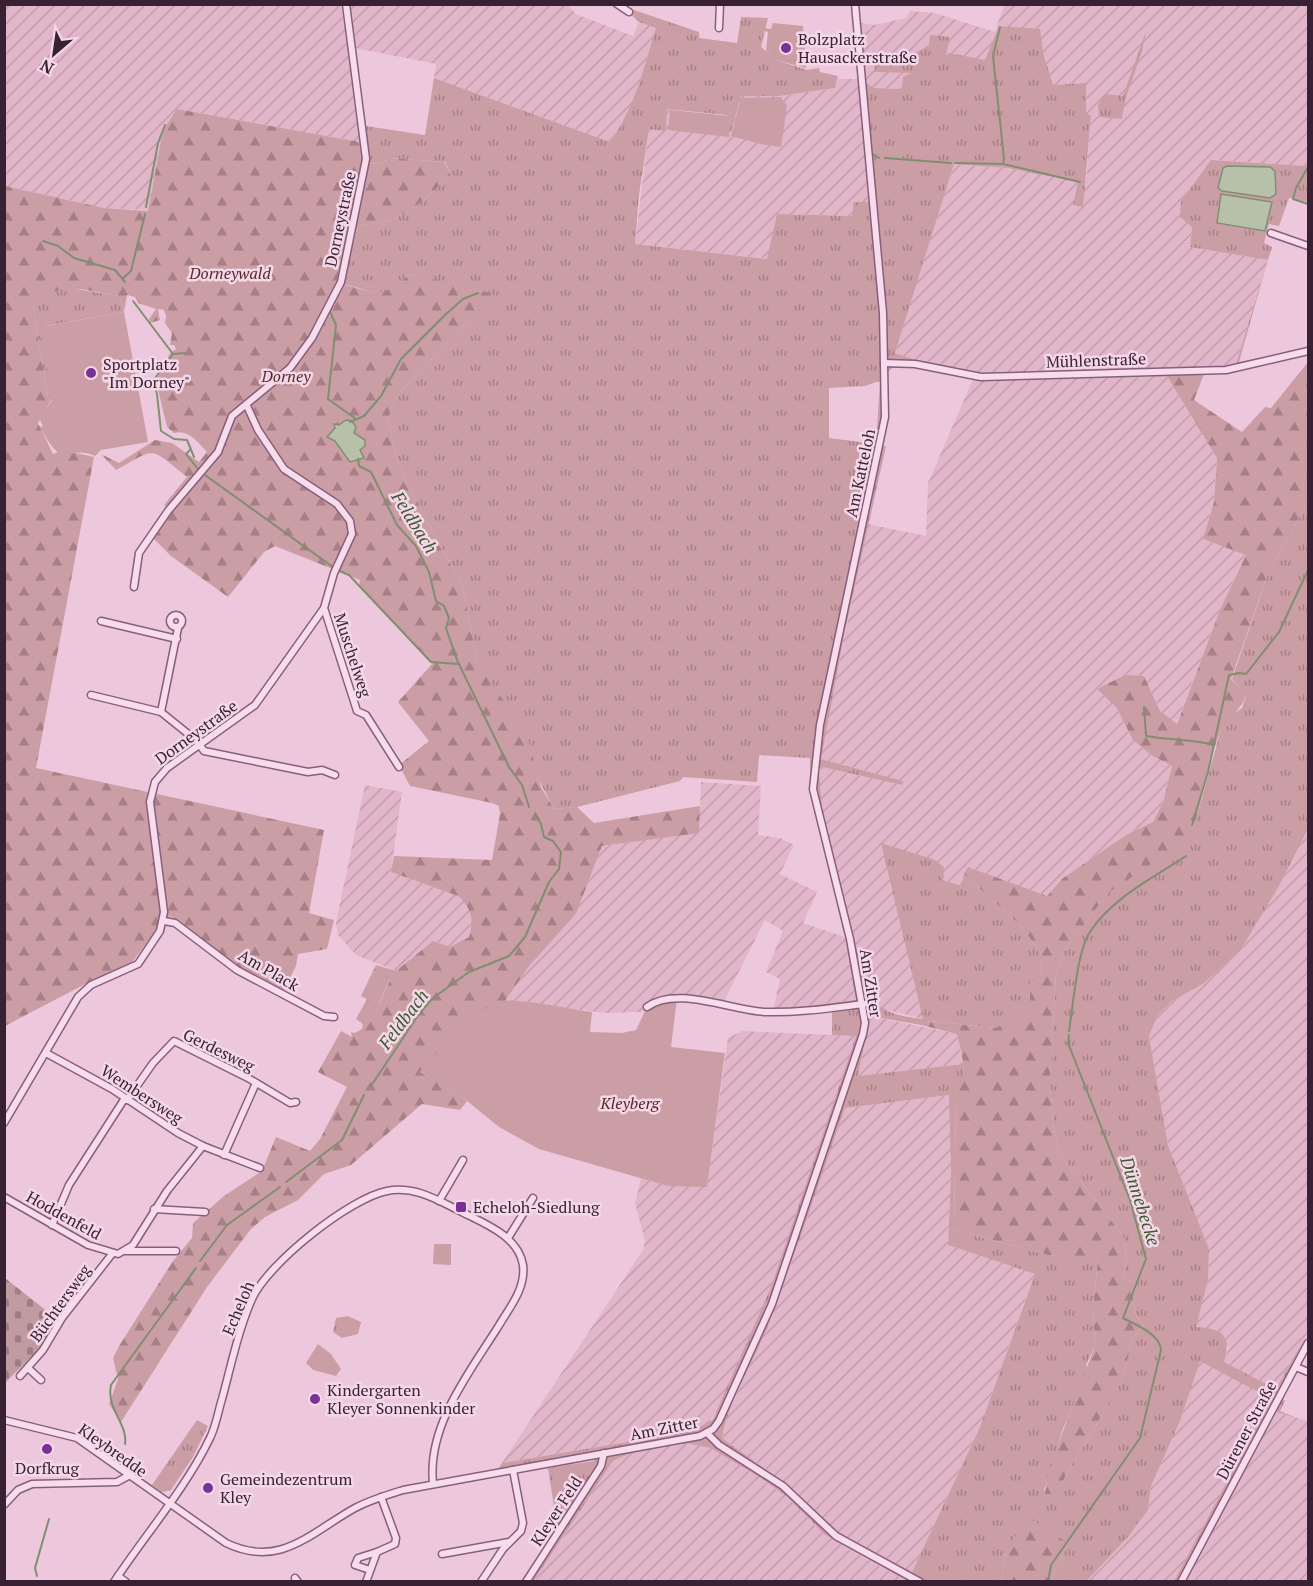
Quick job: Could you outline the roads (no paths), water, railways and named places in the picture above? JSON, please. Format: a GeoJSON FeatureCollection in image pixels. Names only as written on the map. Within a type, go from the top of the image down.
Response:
{"type":"FeatureCollection","features":[{"type":"Feature","properties":{"kind":"street","name":"Dorneystraße"},"geometry":{"type":"LineString","coordinates":[[134,587],[139,553],[168,511],[218,452],[232,416],[247,406],[290,368],[312,338],[341,282],[366,159],[346,4]]}},
{"type":"Feature","properties":{"kind":"street"},"geometry":{"type":"LineString","coordinates":[[617,4],[629,12]]}},
{"type":"Feature","properties":{"kind":"street"},"geometry":{"type":"LineString","coordinates":[[719,28],[720,4]]}},
{"type":"Feature","properties":{"kind":"street","name":"Am Katteloh"},"geometry":{"type":"LineString","coordinates":[[850,939],[813,789],[814,762],[848,588],[882,442],[885,417],[883,313],[855,4]]}},
{"type":"Feature","properties":{"kind":"street"},"geometry":{"type":"LineString","coordinates":[[1271,233],[1308,246]]}},
{"type":"Feature","properties":{"kind":"street","name":"Mühlenstraße"},"geometry":{"type":"LineString","coordinates":[[884,363],[915,364],[981,377],[1226,370],[1308,351]]}},
{"type":"Feature","properties":{"kind":"street","name":"Dorneystraße"},"geometry":{"type":"LineString","coordinates":[[164,921],[150,802],[152,791],[162,773],[255,705],[324,608],[335,570],[352,534],[346,513],[337,504],[284,469],[258,430],[247,406]]}},
{"type":"Feature","properties":{"kind":"street","name":"Muschelweg"},"geometry":{"type":"LineString","coordinates":[[324,608],[357,711],[366,715],[399,767]]}},
{"type":"Feature","properties":{"kind":"street"},"geometry":{"type":"LineString","coordinates":[[101,621],[177,639]]}},
{"type":"Feature","properties":{"kind":"street"},"geometry":{"type":"LineString","coordinates":[[161,712],[177,639],[177,628]]}},
{"type":"Feature","properties":{"kind":"street"},"geometry":{"type":"LineString","coordinates":[[91,695],[161,712],[204,751],[308,772],[322,770],[335,775]]}},
{"type":"Feature","properties":{"kind":"street"},"geometry":{"type":"LineString","coordinates":[[4,1124],[84,991],[138,964],[164,921]]}},
{"type":"Feature","properties":{"kind":"street","name":"Am Plack"},"geometry":{"type":"LineString","coordinates":[[164,921],[175,923],[254,980],[324,1016],[334,1017]]}},
{"type":"Feature","properties":{"kind":"street","name":"Am Zitter"},"geometry":{"type":"LineString","coordinates":[[168,1503],[226,1543],[253,1553],[267,1553],[288,1548],[356,1508],[381,1497],[432,1483],[707,1433],[719,1421],[780,1282],[863,1034],[864,1004],[850,939]]}},
{"type":"Feature","properties":{"kind":"street"},"geometry":{"type":"LineString","coordinates":[[647,1007],[656,1002],[677,998],[767,1012],[864,1004]]}},
{"type":"Feature","properties":{"kind":"street","name":"Gerdesweg"},"geometry":{"type":"LineString","coordinates":[[52,1225],[69,1185],[126,1099],[153,1063],[174,1041],[290,1103],[296,1102]]}},
{"type":"Feature","properties":{"kind":"street","name":"Wembersweg"},"geometry":{"type":"LineString","coordinates":[[46,1053],[203,1146],[260,1168]]}},
{"type":"Feature","properties":{"kind":"street","name":"Gerdesweg"},"geometry":{"type":"LineString","coordinates":[[224,1155],[256,1083]]}},
{"type":"Feature","properties":{"kind":"street"},"geometry":{"type":"LineString","coordinates":[[4,1107],[12,1111]]}},
{"type":"Feature","properties":{"kind":"street"},"geometry":{"type":"LineString","coordinates":[[125,1251],[134,1245],[154,1209],[203,1146]]}},
{"type":"Feature","properties":{"kind":"street"},"geometry":{"type":"LineString","coordinates":[[439,1201],[463,1160]]}},
{"type":"Feature","properties":{"kind":"street","name":"Echeloh"},"geometry":{"type":"LineString","coordinates":[[116,1579],[212,1435],[245,1316],[258,1287],[269,1273],[318,1231],[369,1197],[388,1191],[416,1191],[508,1239]]}},
{"type":"Feature","properties":{"kind":"street","name":"Hoddenfeld"},"geometry":{"type":"LineString","coordinates":[[4,1197],[88,1245],[112,1254]]}},
{"type":"Feature","properties":{"kind":"street"},"geometry":{"type":"LineString","coordinates":[[432,1483],[432,1464],[442,1423],[521,1286],[523,1266],[508,1239],[533,1198]]}},
{"type":"Feature","properties":{"kind":"street"},"geometry":{"type":"LineString","coordinates":[[154,1209],[205,1212]]}},
{"type":"Feature","properties":{"kind":"street"},"geometry":{"type":"LineString","coordinates":[[112,1254],[125,1251],[176,1251]]}},
{"type":"Feature","properties":{"kind":"street","name":"Büchtersweg"},"geometry":{"type":"LineString","coordinates":[[20,1376],[112,1254]]}},
{"type":"Feature","properties":{"kind":"street","name":"Dürener Straße"},"geometry":{"type":"LineString","coordinates":[[1180,1581],[1308,1342]]}},
{"type":"Feature","properties":{"kind":"street"},"geometry":{"type":"LineString","coordinates":[[1296,1367],[1308,1372]]}},
{"type":"Feature","properties":{"kind":"street"},"geometry":{"type":"LineString","coordinates":[[28,1368],[41,1380]]}},
{"type":"Feature","properties":{"kind":"street","name":"Kleybredde"},"geometry":{"type":"LineString","coordinates":[[4,1420],[24,1427],[72,1435],[168,1503]]}},
{"type":"Feature","properties":{"kind":"street"},"geometry":{"type":"LineString","coordinates":[[707,1433],[719,1445],[783,1486],[830,1532],[920,1581]]}},
{"type":"Feature","properties":{"kind":"street","name":"Kleyer Feld"},"geometry":{"type":"LineString","coordinates":[[526,1581],[601,1466],[604,1453]]}},
{"type":"Feature","properties":{"kind":"street"},"geometry":{"type":"LineString","coordinates":[[482,1581],[503,1549],[521,1531],[523,1523],[513,1470]]}},
{"type":"Feature","properties":{"kind":"street"},"geometry":{"type":"LineString","coordinates":[[4,1505],[18,1490],[32,1484],[117,1482],[128,1476]]}},
{"type":"Feature","properties":{"kind":"street"},"geometry":{"type":"LineString","coordinates":[[370,1570],[355,1565],[358,1558],[395,1544],[396,1538],[381,1497]]}},
{"type":"Feature","properties":{"kind":"street"},"geometry":{"type":"LineString","coordinates":[[442,1554],[511,1542]]}},
{"type":"Feature","properties":{"kind":"street"},"geometry":{"type":"LineString","coordinates":[[366,1581],[377,1552]]}},
{"type":"Feature","properties":{"kind":"street"},"geometry":{"type":"LineString","coordinates":[[116,1579],[126,1581]]}},
{"type":"Feature","properties":{"kind":"waterway"},"geometry":{"type":"LineString","coordinates":[[1000,27],[993,56],[1003,164]]}},
{"type":"Feature","properties":{"kind":"waterway"},"geometry":{"type":"LineString","coordinates":[[146,207],[158,143],[165,125]]}},
{"type":"Feature","properties":{"kind":"waterway"},"geometry":{"type":"LineString","coordinates":[[871,153],[879,158]]}},
{"type":"Feature","properties":{"kind":"waterway"},"geometry":{"type":"LineString","coordinates":[[885,158],[951,163]]}},
{"type":"Feature","properties":{"kind":"waterway"},"geometry":{"type":"LineString","coordinates":[[955,163],[1003,164],[1080,182]]}},
{"type":"Feature","properties":{"kind":"waterway"},"geometry":{"type":"LineString","coordinates":[[1308,167],[1296,188],[1293,199],[1308,204]]}},
{"type":"Feature","properties":{"kind":"waterway"},"geometry":{"type":"LineString","coordinates":[[123,278],[131,271],[145,214]]}},
{"type":"Feature","properties":{"kind":"waterway"},"geometry":{"type":"LineString","coordinates":[[43,241],[58,246],[74,258],[115,270],[125,282]]}},
{"type":"Feature","properties":{"kind":"waterway","name":"Feldbach"},"geometry":{"type":"LineString","coordinates":[[350,422],[364,416],[381,396],[401,359],[463,299],[478,293]]}},
{"type":"Feature","properties":{"kind":"waterway"},"geometry":{"type":"LineString","coordinates":[[133,301],[173,354],[153,381],[157,394],[161,431],[174,439],[187,440],[194,457]]}},
{"type":"Feature","properties":{"kind":"waterway"},"geometry":{"type":"LineString","coordinates":[[330,312],[336,325],[328,399],[356,419]]}},
{"type":"Feature","properties":{"kind":"waterway"},"geometry":{"type":"LineString","coordinates":[[174,354],[185,353]]}},
{"type":"Feature","properties":{"kind":"waterway"},"geometry":{"type":"LineString","coordinates":[[190,450],[186,454],[198,469]]}},
{"type":"Feature","properties":{"kind":"waterway","name":"Feldbach"},"geometry":{"type":"LineString","coordinates":[[358,459],[359,466],[371,472],[397,525],[416,546],[429,572],[436,601],[444,606],[449,618],[446,628],[457,660],[509,767],[522,785],[529,807]]}},
{"type":"Feature","properties":{"kind":"waterway"},"geometry":{"type":"LineString","coordinates":[[205,475],[337,570],[349,575],[431,662],[458,664]]}},
{"type":"Feature","properties":{"kind":"waterway"},"geometry":{"type":"LineString","coordinates":[[1192,825],[1208,772],[1229,675],[1246,674],[1279,632],[1308,570]]}},
{"type":"Feature","properties":{"kind":"waterway"},"geometry":{"type":"LineString","coordinates":[[1144,707],[1146,736],[1214,745]]}},
{"type":"Feature","properties":{"kind":"waterway","name":"Feldbach"},"geometry":{"type":"LineString","coordinates":[[371,1086],[419,1014],[433,998],[469,972],[509,956],[525,937],[549,882],[559,869],[561,852],[553,841],[544,837],[541,824],[535,814]]}},
{"type":"Feature","properties":{"kind":"waterway","name":"Dünnebecke"},"geometry":{"type":"LineString","coordinates":[[1069,1031],[1079,965],[1090,932],[1121,899],[1186,856]]}},
{"type":"Feature","properties":{"kind":"waterway","name":"Dünnebecke"},"geometry":{"type":"LineString","coordinates":[[1048,1582],[1051,1565],[1140,1438],[1161,1350],[1160,1344],[1152,1335],[1123,1318],[1146,1259],[1130,1200],[1068,1043],[1069,1035]]}},
{"type":"Feature","properties":{"kind":"waterway","name":"Feldbach"},"geometry":{"type":"LineString","coordinates":[[286,1182],[342,1140],[364,1095]]}},
{"type":"Feature","properties":{"kind":"waterway","name":"Feldbach"},"geometry":{"type":"LineString","coordinates":[[200,1261],[227,1225],[280,1187]]}},
{"type":"Feature","properties":{"kind":"waterway","name":"Feldbach"},"geometry":{"type":"LineString","coordinates":[[125,1444],[123,1429],[110,1394],[111,1385],[196,1268]]}},
{"type":"Feature","properties":{"kind":"waterway","name":"Feldbach"},"geometry":{"type":"LineString","coordinates":[[37,1576],[35,1568],[49,1519]]}},
{"type":"Feature","properties":{"kind":"place","name":"Bolzplatz Hausackerstraße"},"geometry":{"type":"Point","coordinates":[786,48]}},
{"type":"Feature","properties":{"kind":"place","name":"Sportplatz \"Im Dorney\""},"geometry":{"type":"Point","coordinates":[91,373]}},
{"type":"Feature","properties":{"kind":"place","name":"Echeloh-Siedlung"},"geometry":{"type":"Point","coordinates":[461,1207]}},
{"type":"Feature","properties":{"kind":"place","name":"Kindergarten Kleyer Sonnenkinder"},"geometry":{"type":"Point","coordinates":[315,1399]}},
{"type":"Feature","properties":{"kind":"place","name":"Dorfkrug"},"geometry":{"type":"Point","coordinates":[47,1449]}},
{"type":"Feature","properties":{"kind":"place","name":"Gemeindezentrum Kley"},"geometry":{"type":"Point","coordinates":[208,1488]}},
{"type":"Feature","properties":{"kind":"park label","name":"Dorneywald"},"geometry":{"type":"Point","coordinates":[230,273]}},
{"type":"Feature","properties":{"kind":"park label","name":"Dorney"},"geometry":{"type":"Point","coordinates":[286,376]}},
{"type":"Feature","properties":{"kind":"park label","name":"Kleyberg"},"geometry":{"type":"Point","coordinates":[630,1103]}}]}
